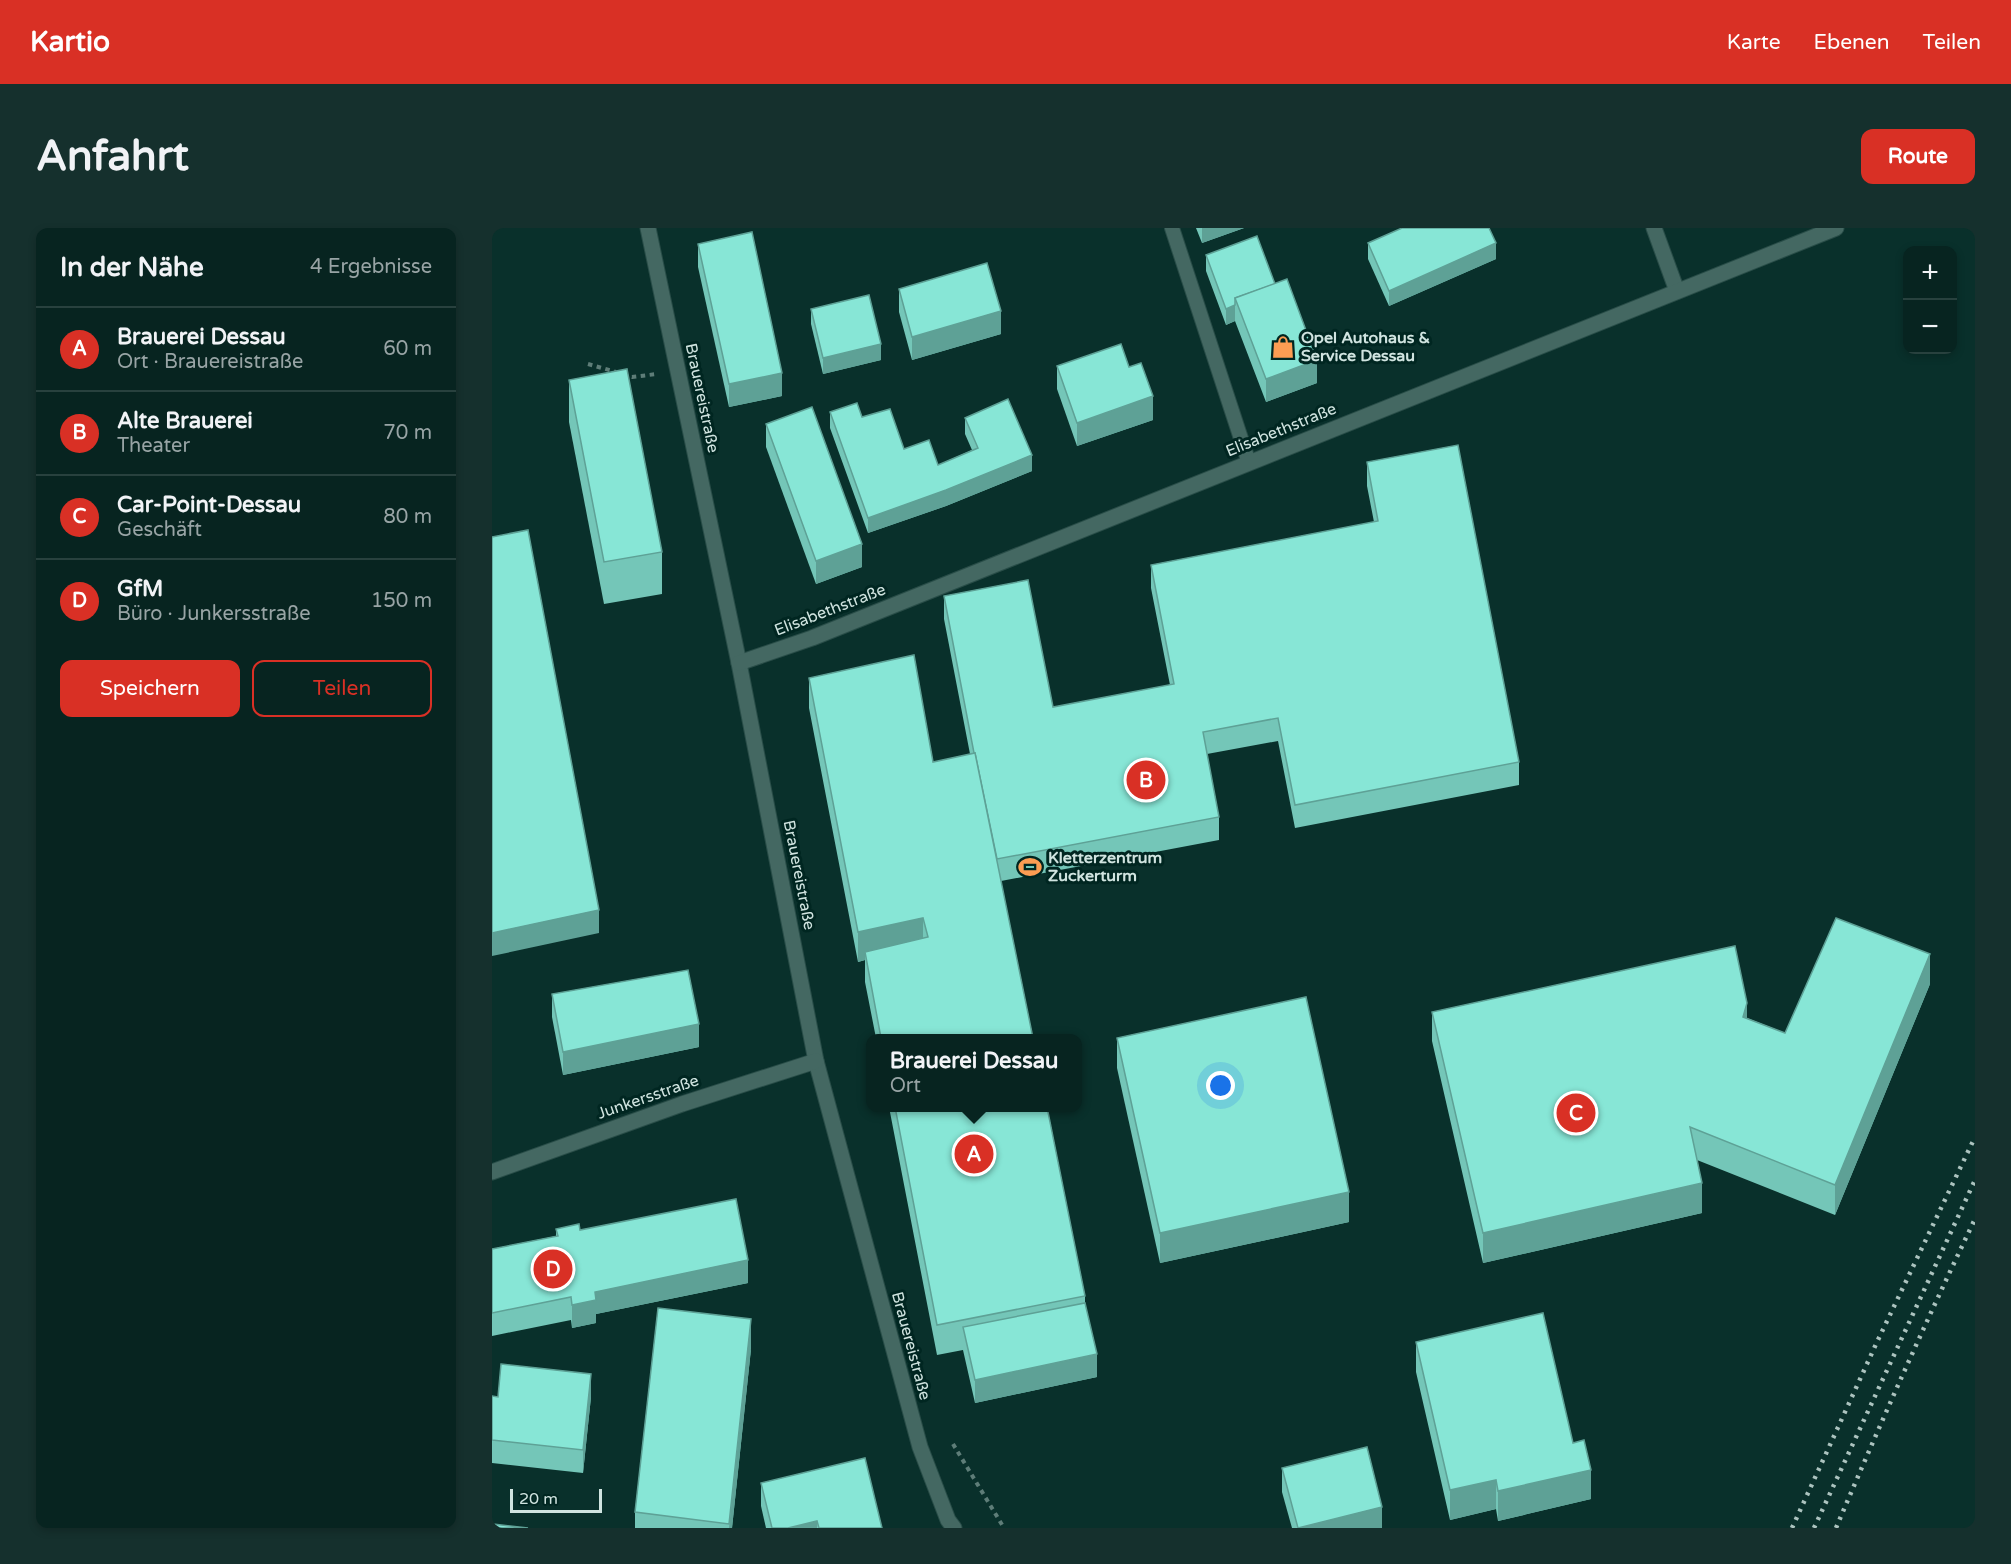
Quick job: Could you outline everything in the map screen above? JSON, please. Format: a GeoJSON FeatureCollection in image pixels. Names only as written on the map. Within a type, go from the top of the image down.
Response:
{"type":"FeatureCollection","features":[{"type":"Feature","properties":{"kind":"street","name":"Brauereistraße"},"geometry":{"type":"LineString","coordinates":[[648,228],[739,663],[816,1060],[920,1447],[950,1525]]}},
{"type":"Feature","properties":{"kind":"street"},"geometry":{"type":"LineString","coordinates":[[1654,228],[1677,291]]}},
{"type":"Feature","properties":{"kind":"street","name":"Elisabethstraße"},"geometry":{"type":"LineString","coordinates":[[739,663],[812,638],[1836,228]]}},
{"type":"Feature","properties":{"kind":"street","name":"Junkersstraße"},"geometry":{"type":"LineString","coordinates":[[492,1172],[682,1104],[816,1060]]}},
{"type":"Feature","properties":{"kind":"lane"},"geometry":{"type":"LineString","coordinates":[[1172,228],[1249,463]]}},
{"type":"Feature","properties":{"kind":"path"},"geometry":{"type":"LineString","coordinates":[[588,364],[632,377],[678,371]]}},
{"type":"Feature","properties":{"kind":"path"},"geometry":{"type":"LineString","coordinates":[[953,1444],[1004,1528]]}},
{"type":"Feature","properties":{"kind":"building"},"geometry":{"type":"Polygon","coordinates":[[[1402,228],[1489,228],[1496,243],[1389,291],[1368,243],[1402,228]]]}},
{"type":"Feature","properties":{"kind":"building"},"geometry":{"type":"Polygon","coordinates":[[[752,232],[782,373],[729,384],[698,244],[752,232]]]}},
{"type":"Feature","properties":{"kind":"building"},"geometry":{"type":"Polygon","coordinates":[[[1257,236],[1275,284],[1235,298],[1235,305],[1226,309],[1206,255],[1257,236]]]}},
{"type":"Feature","properties":{"kind":"building"},"geometry":{"type":"Polygon","coordinates":[[[987,263],[1001,311],[912,337],[899,289],[987,263]]]}},
{"type":"Feature","properties":{"kind":"building"},"geometry":{"type":"Polygon","coordinates":[[[1287,279],[1317,360],[1266,379],[1235,298],[1287,279]]]}},
{"type":"Feature","properties":{"kind":"building"},"geometry":{"type":"Polygon","coordinates":[[[869,295],[881,344],[823,358],[811,309],[869,295]]]}},
{"type":"Feature","properties":{"kind":"building"},"geometry":{"type":"Polygon","coordinates":[[[1121,344],[1129,367],[1141,363],[1153,396],[1077,423],[1057,366],[1121,344]]]}},
{"type":"Feature","properties":{"kind":"building"},"geometry":{"type":"Polygon","coordinates":[[[627,369],[662,552],[604,562],[569,380],[627,369]]]}},
{"type":"Feature","properties":{"kind":"building"},"geometry":{"type":"Polygon","coordinates":[[[1008,399],[1032,455],[946,490],[868,518],[830,412],[857,403],[862,417],[890,409],[904,449],[929,440],[938,465],[978,448],[965,418],[1008,399]]]}},
{"type":"Feature","properties":{"kind":"building"},"geometry":{"type":"Polygon","coordinates":[[[812,407],[862,544],[816,561],[766,424],[812,407]]]}},
{"type":"Feature","properties":{"kind":"building"},"geometry":{"type":"Polygon","coordinates":[[[1458,445],[1519,762],[1295,805],[1278,718],[1203,732],[1219,817],[997,859],[944,596],[1028,580],[1053,707],[1174,684],[1151,565],[1378,521],[1367,462],[1458,445]]]}},
{"type":"Feature","properties":{"kind":"building"},"geometry":{"type":"Polygon","coordinates":[[[528,530],[599,910],[492,933],[492,537],[528,530]]]}},
{"type":"Feature","properties":{"kind":"building"},"geometry":{"type":"Polygon","coordinates":[[[914,655],[933,762],[975,753],[1032,1034],[880,1034],[865,952],[928,937],[923,918],[858,932],[809,678],[914,655]]]}},
{"type":"Feature","properties":{"kind":"building"},"geometry":{"type":"Polygon","coordinates":[[[1836,918],[1930,954],[1835,1185],[1690,1127],[1702,1183],[1483,1233],[1432,1012],[1735,946],[1747,1003],[1743,1017],[1785,1033],[1836,918]]]}},
{"type":"Feature","properties":{"kind":"building"},"geometry":{"type":"Polygon","coordinates":[[[688,970],[699,1024],[563,1052],[552,994],[688,970]]]}},
{"type":"Feature","properties":{"kind":"building"},"geometry":{"type":"Polygon","coordinates":[[[1306,997],[1349,1192],[1160,1233],[1117,1038],[1306,997]]]}},
{"type":"Feature","properties":{"kind":"building"},"geometry":{"type":"Polygon","coordinates":[[[896,1112],[1048,1112],[1085,1296],[937,1325],[896,1112]]]}},
{"type":"Feature","properties":{"kind":"building"},"geometry":{"type":"Polygon","coordinates":[[[736,1199],[748,1260],[595,1292],[596,1300],[572,1305],[571,1297],[492,1313],[492,1249],[558,1236],[556,1229],[579,1224],[580,1230],[736,1199]]]}},
{"type":"Feature","properties":{"kind":"building"},"geometry":{"type":"Polygon","coordinates":[[[1085,1303],[1097,1354],[975,1380],[963,1327],[1085,1303]]]}},
{"type":"Feature","properties":{"kind":"building"},"geometry":{"type":"Polygon","coordinates":[[[658,1308],[751,1319],[729,1524],[635,1512],[658,1308]]]}},
{"type":"Feature","properties":{"kind":"building"},"geometry":{"type":"Polygon","coordinates":[[[1543,1313],[1573,1443],[1584,1440],[1591,1470],[1498,1491],[1496,1480],[1450,1490],[1416,1342],[1543,1313]]]}},
{"type":"Feature","properties":{"kind":"building"},"geometry":{"type":"Polygon","coordinates":[[[501,1364],[591,1374],[583,1450],[492,1440],[492,1396],[498,1397],[501,1364]]]}},
{"type":"Feature","properties":{"kind":"building"},"geometry":{"type":"Polygon","coordinates":[[[1367,1447],[1382,1507],[1298,1528],[1282,1468],[1367,1447]]]}},
{"type":"Feature","properties":{"kind":"building"},"geometry":{"type":"Polygon","coordinates":[[[865,1458],[882,1528],[819,1528],[817,1521],[788,1528],[772,1528],[761,1483],[865,1458]]]}},
{"type":"Feature","properties":{"kind":"building"},"geometry":{"type":"Polygon","coordinates":[[[493,1524],[528,1528],[492,1528],[493,1524]]]}},
{"type":"Feature","properties":{"kind":"railway"},"geometry":{"type":"LineString","coordinates":[[1792,1528],[1877,1342],[1975,1137]]}},
{"type":"Feature","properties":{"kind":"railway"},"geometry":{"type":"LineString","coordinates":[[1814,1528],[1975,1180]]}},
{"type":"Feature","properties":{"kind":"railway"},"geometry":{"type":"LineString","coordinates":[[1836,1528],[1869,1450],[1975,1219]]}},
{"type":"Feature","properties":{"kind":"place","name":"Opel Autohaus & Service Dessau"},"geometry":{"type":"Point","coordinates":[1283,347]}},
{"type":"Feature","properties":{"kind":"place","name":"Alte Brauerei"},"geometry":{"type":"Point","coordinates":[1146,780]}},
{"type":"Feature","properties":{"kind":"place","name":"Kletterzentrum Zuckerturm"},"geometry":{"type":"Point","coordinates":[1030,867]}},
{"type":"Feature","properties":{"kind":"place","name":"Car-Point-Dessau"},"geometry":{"type":"Point","coordinates":[1576,1113]}},
{"type":"Feature","properties":{"kind":"place","name":"Brauerei Dessau"},"geometry":{"type":"Point","coordinates":[974,1154]}},
{"type":"Feature","properties":{"kind":"place","name":"GfM"},"geometry":{"type":"Point","coordinates":[553,1269]}}]}
